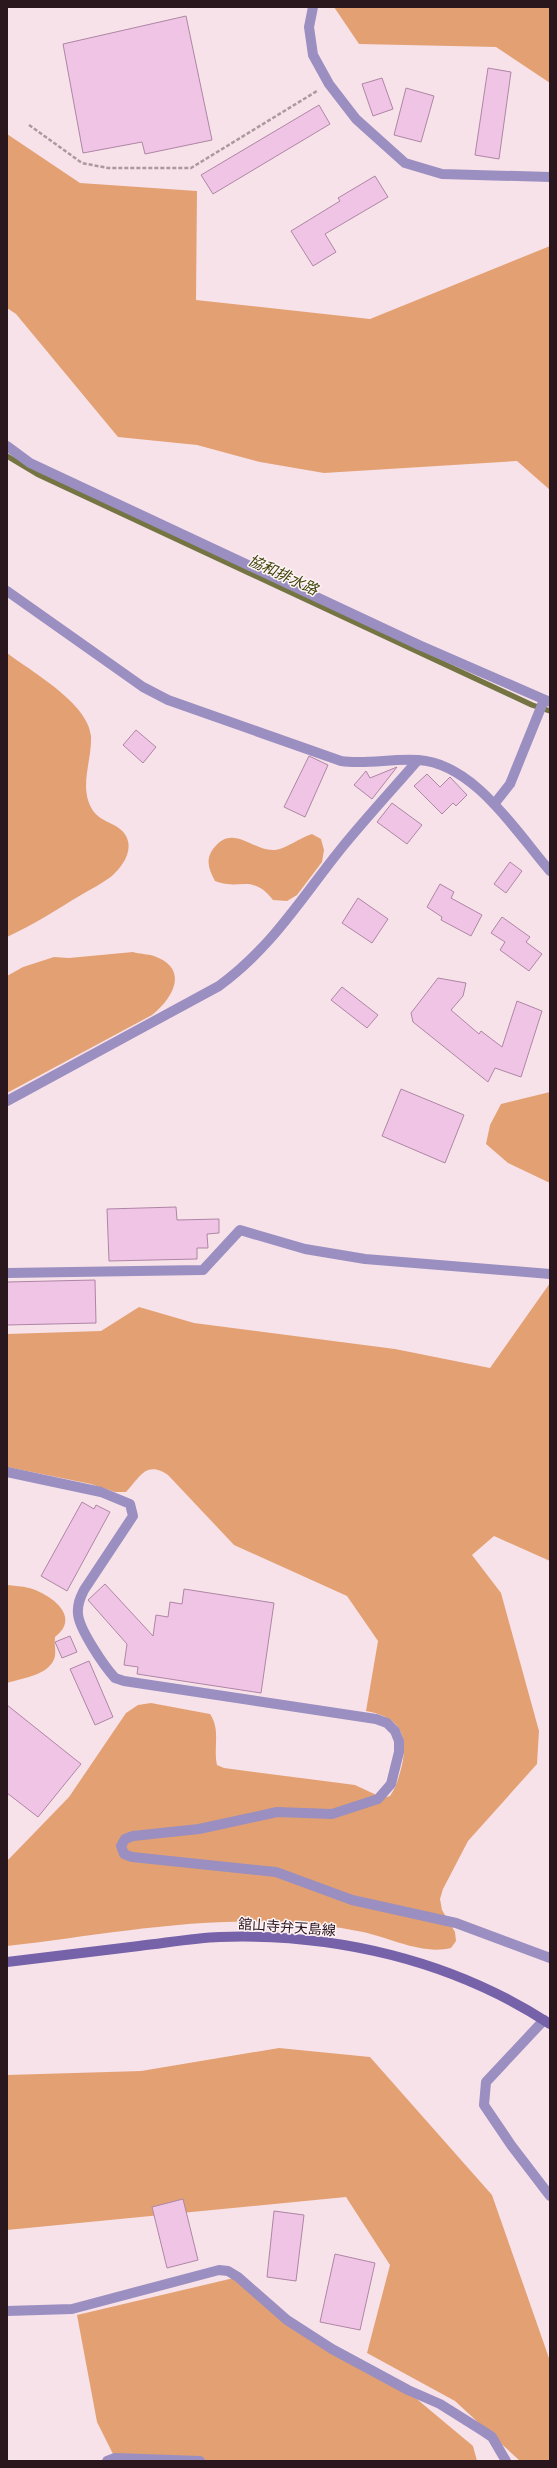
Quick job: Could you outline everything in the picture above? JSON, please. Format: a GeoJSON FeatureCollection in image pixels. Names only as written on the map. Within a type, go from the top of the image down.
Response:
{"type":"FeatureCollection","features":[{"type":"Feature","properties":{"kind":"main road","name":"舘山寺弁天島線"},"geometry":{"type":"LineString","coordinates":[[7,1962],[218,1937],[303,1939],[374,1950],[442,1970],[494,1992],[547,2022]]}},
{"type":"Feature","properties":{"kind":"street"},"geometry":{"type":"LineString","coordinates":[[313,7],[309,28],[313,55],[329,84],[356,119],[405,163],[442,174],[550,177]]}},
{"type":"Feature","properties":{"kind":"street"},"geometry":{"type":"LineString","coordinates":[[7,446],[30,463],[545,702],[510,784],[495,803]]}},
{"type":"Feature","properties":{"kind":"street"},"geometry":{"type":"LineString","coordinates":[[7,591],[143,687],[168,700],[341,761],[358,763],[418,760],[446,768],[495,803],[550,871]]}},
{"type":"Feature","properties":{"kind":"street"},"geometry":{"type":"LineString","coordinates":[[7,1101],[219,986],[240,971],[276,935],[341,849],[418,760]]}},
{"type":"Feature","properties":{"kind":"street"},"geometry":{"type":"LineString","coordinates":[[7,1273],[203,1270],[240,1230],[305,1249],[365,1259],[550,1274]]}},
{"type":"Feature","properties":{"kind":"street"},"geometry":{"type":"LineString","coordinates":[[7,1472],[101,1492],[130,1504],[133,1516],[84,1590],[78,1602],[78,1615],[83,1627],[115,1678],[124,1682],[376,1718],[391,1727],[399,1741],[399,1752],[391,1784],[378,1799],[332,1814],[277,1812],[198,1829],[133,1836],[125,1839],[122,1846],[124,1854],[132,1857],[276,1872],[352,1900],[456,1923],[550,1958]]}},
{"type":"Feature","properties":{"kind":"street"},"geometry":{"type":"LineString","coordinates":[[547,2022],[486,2082],[484,2105],[511,2145],[550,2196]]}},
{"type":"Feature","properties":{"kind":"street"},"geometry":{"type":"LineString","coordinates":[[7,2311],[72,2308],[219,2270],[228,2271],[238,2277],[288,2320],[332,2349],[440,2404],[492,2437],[506,2461]]}},
{"type":"Feature","properties":{"kind":"street"},"geometry":{"type":"LineString","coordinates":[[107,2461],[115,2458],[200,2461]]}},
{"type":"Feature","properties":{"kind":"path"},"geometry":{"type":"LineString","coordinates":[[29,125],[82,163],[108,168],[191,168],[329,84]]}},
{"type":"Feature","properties":{"kind":"shaded area"},"geometry":{"type":"Polygon","coordinates":[[[334,7],[550,7],[550,83],[496,47],[359,44],[334,7]]]}},
{"type":"Feature","properties":{"kind":"shaded area"},"geometry":{"type":"Polygon","coordinates":[[[7,134],[80,183],[197,191],[196,300],[370,319],[550,246],[550,490],[517,461],[324,473],[260,462],[197,445],[118,437],[16,314],[7,308],[7,134]]]}},
{"type":"Feature","properties":{"kind":"shaded area"},"geometry":{"type":"Polygon","coordinates":[[[7,653],[44,679],[70,700],[88,724],[91,744],[86,785],[88,800],[91,808],[96,814],[122,831],[126,836],[129,847],[126,858],[120,868],[112,876],[101,884],[7,937],[7,653]]]}},
{"type":"Feature","properties":{"kind":"shaded area"},"geometry":{"type":"Polygon","coordinates":[[[312,834],[321,839],[324,850],[322,862],[297,895],[287,901],[273,900],[259,887],[252,885],[224,884],[215,881],[211,873],[209,857],[213,849],[221,841],[228,838],[236,838],[259,847],[275,850],[312,834]]]}},
{"type":"Feature","properties":{"kind":"shaded area"},"geometry":{"type":"Polygon","coordinates":[[[133,952],[154,956],[172,968],[175,976],[174,984],[171,992],[160,1008],[152,1015],[7,1093],[7,976],[23,967],[54,957],[69,958],[133,952]]]}},
{"type":"Feature","properties":{"kind":"shaded area"},"geometry":{"type":"Polygon","coordinates":[[[550,1092],[550,1183],[508,1163],[486,1144],[490,1125],[501,1104],[550,1092]]]}},
{"type":"Feature","properties":{"kind":"shaded area"},"geometry":{"type":"Polygon","coordinates":[[[550,1283],[550,1561],[494,1536],[472,1555],[501,1593],[539,1731],[537,1764],[468,1841],[443,1889],[440,1899],[442,1910],[455,1932],[456,1941],[451,1948],[440,1950],[418,1948],[363,1932],[330,1926],[286,1922],[242,1921],[174,1925],[7,1946],[7,1861],[69,1797],[126,1713],[138,1705],[151,1703],[210,1714],[216,1732],[217,1765],[224,1768],[355,1785],[383,1798],[390,1796],[396,1785],[402,1765],[404,1743],[399,1728],[393,1722],[386,1717],[366,1711],[378,1641],[347,1596],[234,1545],[168,1475],[160,1471],[154,1469],[148,1470],[139,1477],[126,1492],[115,1492],[91,1484],[7,1467],[7,1334],[101,1331],[139,1307],[194,1323],[395,1349],[490,1368],[550,1283]]]}},
{"type":"Feature","properties":{"kind":"shaded area"},"geometry":{"type":"Polygon","coordinates":[[[7,1585],[29,1588],[46,1595],[60,1607],[64,1614],[65,1622],[63,1629],[55,1637],[55,1656],[48,1668],[36,1675],[7,1683],[7,1585]]]}},
{"type":"Feature","properties":{"kind":"shaded area"},"geometry":{"type":"Polygon","coordinates":[[[279,2048],[370,2057],[492,2195],[550,2361],[550,2461],[520,2461],[455,2401],[367,2353],[390,2265],[346,2197],[7,2230],[7,2075],[141,2071],[279,2048]]]}},
{"type":"Feature","properties":{"kind":"shaded area"},"geometry":{"type":"Polygon","coordinates":[[[238,2277],[332,2349],[400,2385],[473,2446],[477,2461],[200,2461],[115,2458],[97,2422],[77,2315],[238,2277]]]}},
{"type":"Feature","properties":{"kind":"building"},"geometry":{"type":"Polygon","coordinates":[[[186,16],[212,140],[145,154],[142,142],[83,153],[63,44],[186,16]]]}},
{"type":"Feature","properties":{"kind":"building"},"geometry":{"type":"Polygon","coordinates":[[[488,68],[511,72],[499,159],[475,155],[488,68]]]}},
{"type":"Feature","properties":{"kind":"building"},"geometry":{"type":"Polygon","coordinates":[[[382,78],[393,109],[373,116],[362,84],[382,78]]]}},
{"type":"Feature","properties":{"kind":"building"},"geometry":{"type":"Polygon","coordinates":[[[406,88],[434,96],[421,142],[394,135],[406,88]]]}},
{"type":"Feature","properties":{"kind":"building"},"geometry":{"type":"Polygon","coordinates":[[[319,105],[330,124],[213,194],[201,175],[319,105]]]}},
{"type":"Feature","properties":{"kind":"building"},"geometry":{"type":"Polygon","coordinates":[[[375,176],[388,197],[325,234],[336,252],[313,266],[291,231],[340,201],[338,198],[375,176]]]}},
{"type":"Feature","properties":{"kind":"building"},"geometry":{"type":"Polygon","coordinates":[[[136,730],[156,747],[143,763],[123,745],[136,730]]]}},
{"type":"Feature","properties":{"kind":"building"},"geometry":{"type":"Polygon","coordinates":[[[309,756],[328,765],[305,817],[284,807],[309,756]]]}},
{"type":"Feature","properties":{"kind":"building"},"geometry":{"type":"Polygon","coordinates":[[[397,767],[372,799],[354,785],[366,771],[370,778],[397,767]]]}},
{"type":"Feature","properties":{"kind":"building"},"geometry":{"type":"Polygon","coordinates":[[[427,774],[440,787],[450,777],[467,795],[456,806],[453,803],[442,814],[414,786],[427,774]]]}},
{"type":"Feature","properties":{"kind":"building"},"geometry":{"type":"Polygon","coordinates":[[[392,803],[422,825],[407,844],[377,822],[392,803]]]}},
{"type":"Feature","properties":{"kind":"building"},"geometry":{"type":"Polygon","coordinates":[[[510,862],[522,871],[506,893],[494,884],[510,862]]]}},
{"type":"Feature","properties":{"kind":"building"},"geometry":{"type":"Polygon","coordinates":[[[440,884],[454,892],[451,898],[482,915],[471,936],[441,920],[442,917],[427,907],[440,884]]]}},
{"type":"Feature","properties":{"kind":"building"},"geometry":{"type":"Polygon","coordinates":[[[358,898],[388,919],[372,943],[342,923],[358,898]]]}},
{"type":"Feature","properties":{"kind":"building"},"geometry":{"type":"Polygon","coordinates":[[[502,917],[530,937],[526,942],[542,954],[529,971],[500,950],[505,942],[491,933],[502,917]]]}},
{"type":"Feature","properties":{"kind":"building"},"geometry":{"type":"Polygon","coordinates":[[[438,978],[466,983],[463,996],[451,1010],[479,1034],[481,1031],[502,1047],[517,1001],[542,1011],[521,1077],[495,1068],[488,1082],[413,1022],[411,1013],[438,978]]]}},
{"type":"Feature","properties":{"kind":"building"},"geometry":{"type":"Polygon","coordinates":[[[342,987],[378,1015],[367,1028],[331,1000],[342,987]]]}},
{"type":"Feature","properties":{"kind":"building"},"geometry":{"type":"Polygon","coordinates":[[[401,1089],[464,1115],[445,1163],[382,1136],[401,1089]]]}},
{"type":"Feature","properties":{"kind":"building"},"geometry":{"type":"Polygon","coordinates":[[[176,1207],[177,1220],[219,1219],[219,1233],[207,1234],[208,1248],[197,1248],[197,1259],[109,1261],[107,1209],[176,1207]]]}},
{"type":"Feature","properties":{"kind":"building"},"geometry":{"type":"Polygon","coordinates":[[[95,1280],[96,1323],[7,1325],[7,1282],[95,1280]]]}},
{"type":"Feature","properties":{"kind":"building"},"geometry":{"type":"Polygon","coordinates":[[[82,1502],[94,1509],[96,1505],[110,1512],[67,1591],[41,1576],[82,1502]]]}},
{"type":"Feature","properties":{"kind":"building"},"geometry":{"type":"Polygon","coordinates":[[[105,1584],[153,1636],[156,1615],[168,1617],[170,1602],[182,1604],[184,1589],[274,1603],[261,1693],[137,1674],[138,1667],[124,1665],[127,1644],[88,1600],[105,1584]]]}},
{"type":"Feature","properties":{"kind":"building"},"geometry":{"type":"Polygon","coordinates":[[[70,1636],[77,1652],[62,1658],[55,1642],[70,1636]]]}},
{"type":"Feature","properties":{"kind":"building"},"geometry":{"type":"Polygon","coordinates":[[[89,1661],[113,1717],[95,1725],[70,1669],[89,1661]]]}},
{"type":"Feature","properties":{"kind":"building"},"geometry":{"type":"Polygon","coordinates":[[[7,1705],[81,1764],[38,1817],[7,1793],[7,1705]]]}},
{"type":"Feature","properties":{"kind":"building"},"geometry":{"type":"Polygon","coordinates":[[[183,2199],[198,2260],[167,2268],[152,2207],[183,2199]]]}},
{"type":"Feature","properties":{"kind":"building"},"geometry":{"type":"Polygon","coordinates":[[[274,2211],[304,2215],[296,2281],[267,2277],[274,2211]]]}},
{"type":"Feature","properties":{"kind":"building"},"geometry":{"type":"Polygon","coordinates":[[[335,2254],[375,2263],[360,2330],[320,2322],[335,2254]]]}},
{"type":"Feature","properties":{"kind":"waterway","name":"協和排水路"},"geometry":{"type":"LineString","coordinates":[[7,456],[37,474],[532,705],[550,711]]}}]}
